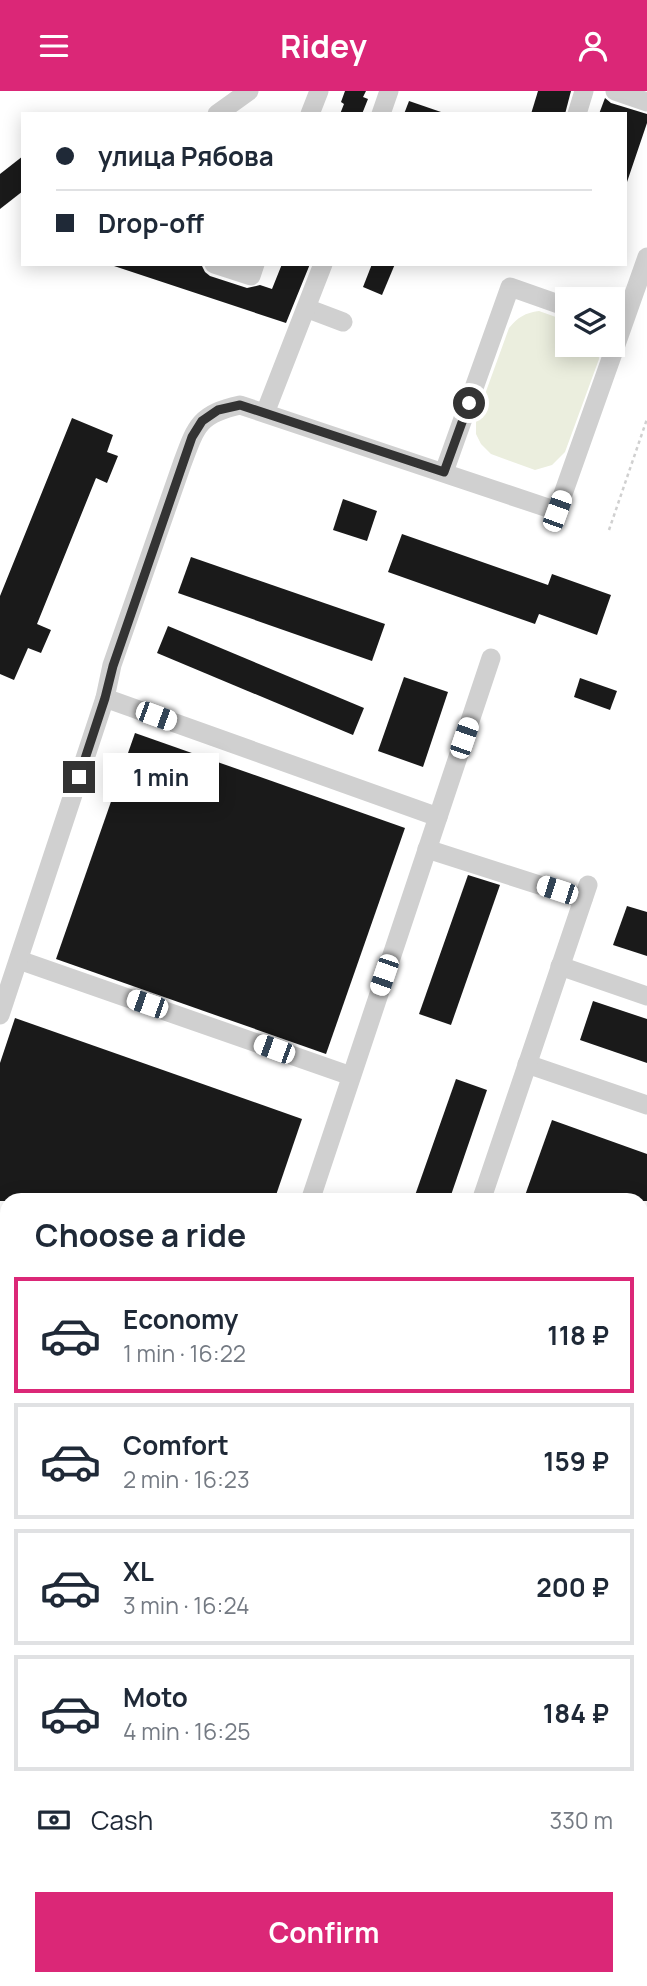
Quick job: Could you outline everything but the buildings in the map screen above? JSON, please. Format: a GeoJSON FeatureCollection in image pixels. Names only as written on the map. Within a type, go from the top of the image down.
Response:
{"type":"FeatureCollection","features":[{"type":"Feature","properties":{"kind":"street"},"geometry":{"type":"LineString","coordinates":[[220,112],[248,91]]}},
{"type":"Feature","properties":{"kind":"street"},"geometry":{"type":"LineString","coordinates":[[311,112],[318,91]]}},
{"type":"Feature","properties":{"kind":"street"},"geometry":{"type":"LineString","coordinates":[[382,112],[389,91]]}},
{"type":"Feature","properties":{"kind":"street"},"geometry":{"type":"LineString","coordinates":[[578,112],[584,91]]}},
{"type":"Feature","properties":{"kind":"street"},"geometry":{"type":"LineString","coordinates":[[615,91],[647,102]]}},
{"type":"Feature","properties":{"kind":"street"},"geometry":{"type":"LineString","coordinates":[[625,308],[647,257]]}},
{"type":"Feature","properties":{"kind":"street"},"geometry":{"type":"LineString","coordinates":[[220,266],[251,276],[254,266]]}},
{"type":"Feature","properties":{"kind":"street"},"geometry":{"type":"LineString","coordinates":[[265,413],[322,266]]}},
{"type":"Feature","properties":{"kind":"street"},"geometry":{"type":"LineString","coordinates":[[444,472],[510,288],[555,303]]}},
{"type":"Feature","properties":{"kind":"street"},"geometry":{"type":"LineString","coordinates":[[306,308],[343,322]]}},
{"type":"Feature","properties":{"kind":"street"},"geometry":{"type":"LineString","coordinates":[[0,1015],[105,698],[113,666],[192,437],[202,421],[218,410],[240,405],[557,511],[607,357]]}},
{"type":"Feature","properties":{"kind":"street"},"geometry":{"type":"LineString","coordinates":[[313,1193],[491,658]]}},
{"type":"Feature","properties":{"kind":"street"},"geometry":{"type":"LineString","coordinates":[[105,698],[438,817]]}},
{"type":"Feature","properties":{"kind":"street"},"geometry":{"type":"LineString","coordinates":[[427,849],[585,892],[484,1193]]}},
{"type":"Feature","properties":{"kind":"street"},"geometry":{"type":"LineString","coordinates":[[19,960],[351,1076]]}},
{"type":"Feature","properties":{"kind":"street"},"geometry":{"type":"LineString","coordinates":[[560,966],[647,996]]}},
{"type":"Feature","properties":{"kind":"street"},"geometry":{"type":"LineString","coordinates":[[527,1064],[647,1105]]}},
{"type":"Feature","properties":{"kind":"path"},"geometry":{"type":"LineString","coordinates":[[609,530],[647,419]]}},
{"type":"Feature","properties":{"kind":"green space"},"geometry":{"type":"Polygon","coordinates":[[[539,311],[555,317],[555,357],[599,359],[565,452],[552,465],[535,470],[491,454],[476,434],[476,419],[509,328],[522,316],[539,311]]]}},
{"type":"Feature","properties":{"kind":"route"},"geometry":{"type":"LineString","coordinates":[[79,777],[113,666],[173,489],[192,437],[202,421],[218,410],[240,405],[444,472],[469,403]]}}]}
